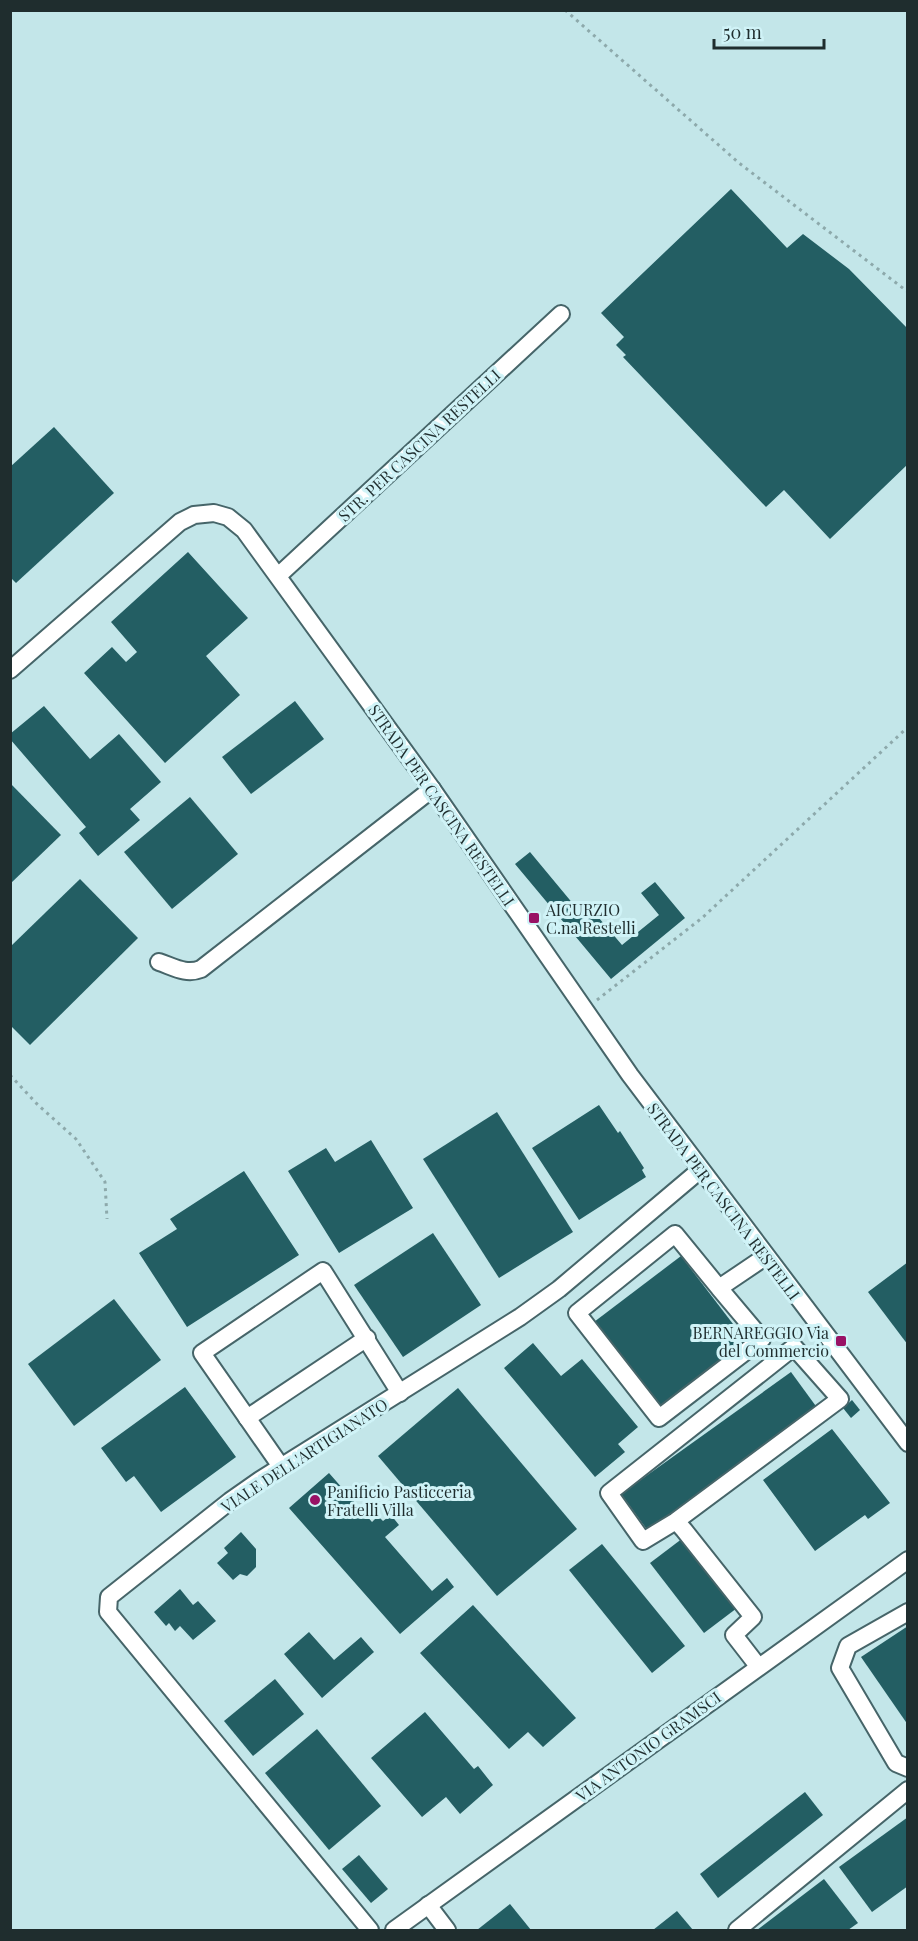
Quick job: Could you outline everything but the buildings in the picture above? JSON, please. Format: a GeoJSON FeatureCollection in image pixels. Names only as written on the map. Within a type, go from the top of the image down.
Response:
{"type":"FeatureCollection","features":[{"type":"Feature","properties":{"kind":"street","name":"STR. PER CASCINA RESTELLI"},"geometry":{"type":"LineString","coordinates":[[278,576],[561,314]]}},
{"type":"Feature","properties":{"kind":"street","name":"STRADA PER CASCINA RESTELLI"},"geometry":{"type":"LineString","coordinates":[[10,670],[172,528],[194,514],[214,513],[234,520],[278,576],[432,789],[584,1010],[700,1170],[813,1320],[905,1435]]}},
{"type":"Feature","properties":{"kind":"street"},"geometry":{"type":"LineString","coordinates":[[159,962],[181,970],[193,972],[201,969],[432,789]]}},
{"type":"Feature","properties":{"kind":"street","name":"VIALE DELL'ARTIGIANATO"},"geometry":{"type":"LineString","coordinates":[[370,1930],[108,1612],[110,1597],[230,1501],[560,1289],[700,1170]]}},
{"type":"Feature","properties":{"kind":"street"},"geometry":{"type":"LineString","coordinates":[[675,1234],[719,1288],[762,1339],[659,1419],[577,1313],[675,1234]]}},
{"type":"Feature","properties":{"kind":"street"},"geometry":{"type":"LineString","coordinates":[[719,1288],[765,1257]]}},
{"type":"Feature","properties":{"kind":"street"},"geometry":{"type":"LineString","coordinates":[[282,1468],[202,1353],[323,1271],[400,1393]]}},
{"type":"Feature","properties":{"kind":"street"},"geometry":{"type":"LineString","coordinates":[[247,1418],[367,1338]]}},
{"type":"Feature","properties":{"kind":"street"},"geometry":{"type":"LineString","coordinates":[[794,1347],[840,1399],[676,1521],[643,1541],[609,1493],[794,1347]]}},
{"type":"Feature","properties":{"kind":"street"},"geometry":{"type":"LineString","coordinates":[[676,1521],[753,1617],[734,1635],[758,1666]]}},
{"type":"Feature","properties":{"kind":"street","name":"VIA ANTONIO GRAMSCI"},"geometry":{"type":"LineString","coordinates":[[394,1930],[758,1666],[906,1562]]}},
{"type":"Feature","properties":{"kind":"street"},"geometry":{"type":"LineString","coordinates":[[908,1612],[848,1646],[840,1668],[896,1763],[908,1768]]}},
{"type":"Feature","properties":{"kind":"street"},"geometry":{"type":"LineString","coordinates":[[737,1930],[908,1790]]}},
{"type":"Feature","properties":{"kind":"street"},"geometry":{"type":"LineString","coordinates":[[428,1905],[447,1930]]}},
{"type":"Feature","properties":{"kind":"path"},"geometry":{"type":"LineString","coordinates":[[565,10],[739,163],[908,292]]}},
{"type":"Feature","properties":{"kind":"path"},"geometry":{"type":"LineString","coordinates":[[584,1010],[702,918],[908,728]]}},
{"type":"Feature","properties":{"kind":"path"},"geometry":{"type":"LineString","coordinates":[[10,1075],[38,1105],[76,1139],[105,1182],[107,1219]]}},
{"type":"Feature","properties":{"kind":"place","name":"AICURZIO C.na Restelli"},"geometry":{"type":"Point","coordinates":[534,918]}},
{"type":"Feature","properties":{"kind":"place","name":"BERNAREGGIO Via del Commercio"},"geometry":{"type":"Point","coordinates":[841,1341]}},
{"type":"Feature","properties":{"kind":"place","name":"Panificio Pasticceria Fratelli Villa"},"geometry":{"type":"Point","coordinates":[315,1500]}}]}
